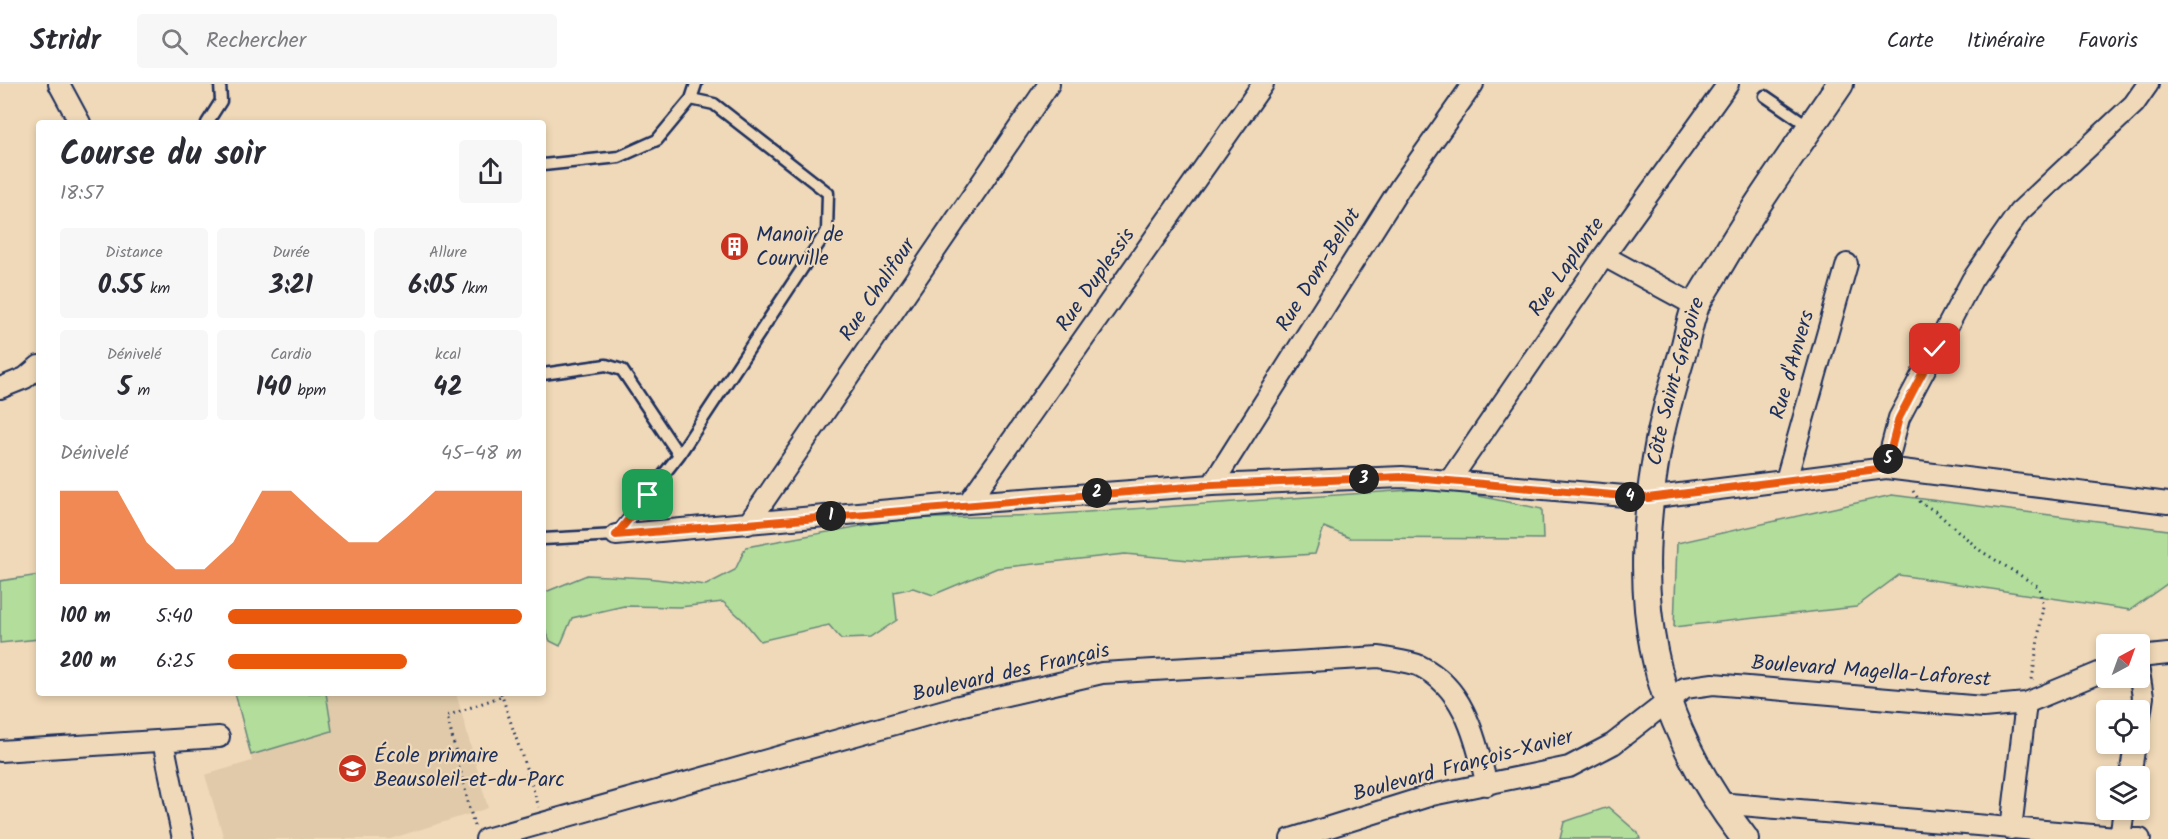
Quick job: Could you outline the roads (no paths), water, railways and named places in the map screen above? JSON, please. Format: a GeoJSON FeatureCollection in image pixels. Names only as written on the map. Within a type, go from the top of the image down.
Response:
{"type":"FeatureCollection","features":[{"type":"Feature","properties":{"kind":"street"},"geometry":{"type":"LineString","coordinates":[[59,84],[78,120]]}},
{"type":"Feature","properties":{"kind":"street","name":"Rue Chalifour"},"geometry":{"type":"LineString","coordinates":[[748,524],[1049,84]]}},
{"type":"Feature","properties":{"kind":"street","name":"Rue Duplessis"},"geometry":{"type":"LineString","coordinates":[[968,503],[1263,84]]}},
{"type":"Feature","properties":{"kind":"street","name":"Rue Dom-Bellot"},"geometry":{"type":"LineString","coordinates":[[1212,485],[1401,186],[1473,84]]}},
{"type":"Feature","properties":{"kind":"street","name":"Rue Laplante"},"geometry":{"type":"LineString","coordinates":[[1450,480],[1604,256],[1728,84]]}},
{"type":"Feature","properties":{"kind":"street","name":"Côte Saint-Grégoire"},"geometry":{"type":"LineString","coordinates":[[1745,839],[1718,803],[1688,752],[1666,701],[1647,620],[1645,554],[1648,498],[1666,407],[1696,306],[1737,237],[1840,84]]}},
{"type":"Feature","properties":{"kind":"street"},"geometry":{"type":"LineString","coordinates":[[1886,468],[1899,418],[1972,280],[2019,212],[2134,104],[2148,84]]}},
{"type":"Feature","properties":{"kind":"street"},"geometry":{"type":"LineString","coordinates":[[1604,256],[1696,306]]}},
{"type":"Feature","properties":{"kind":"street","name":"Rue d'Anvers"},"geometry":{"type":"LineString","coordinates":[[1786,480],[1847,264]]}},
{"type":"Feature","properties":{"kind":"street"},"geometry":{"type":"LineString","coordinates":[[0,388],[25,378],[36,369]]}},
{"type":"Feature","properties":{"kind":"street"},"geometry":{"type":"LineString","coordinates":[[616,535],[968,503],[1212,485],[1402,477],[1648,498],[1886,468],[2168,503]]}},
{"type":"Feature","properties":{"kind":"street"},"geometry":{"type":"LineString","coordinates":[[2150,656],[2168,654]]}},
{"type":"Feature","properties":{"kind":"street","name":"Boulevard des Français"},"geometry":{"type":"LineString","coordinates":[[484,836],[544,823],[959,706],[1102,673],[1379,657],[1419,666],[1448,686],[1471,721],[1487,785]]}},
{"type":"Feature","properties":{"kind":"street","name":"Boulevard Magella-Laforest"},"geometry":{"type":"LineString","coordinates":[[1666,701],[1685,688],[1713,684],[1983,707],[2026,703],[2096,674]]}},
{"type":"Feature","properties":{"kind":"street","name":"Boulevard François-Xavier"},"geometry":{"type":"LineString","coordinates":[[1291,839],[1432,795],[1569,767],[1594,756],[1666,701]]}},
{"type":"Feature","properties":{"kind":"street"},"geometry":{"type":"LineString","coordinates":[[2011,829],[2026,703]]}},
{"type":"Feature","properties":{"kind":"street"},"geometry":{"type":"LineString","coordinates":[[0,751],[219,737]]}},
{"type":"Feature","properties":{"kind":"street"},"geometry":{"type":"LineString","coordinates":[[163,741],[183,839]]}},
{"type":"Feature","properties":{"kind":"street"},"geometry":{"type":"LineString","coordinates":[[1718,803],[2140,839]]}},
{"type":"Feature","properties":{"kind":"street"},"geometry":{"type":"LineString","coordinates":[[2120,837],[2123,820]]}},
{"type":"Feature","properties":{"kind":"lane"},"geometry":{"type":"LineString","coordinates":[[209,120],[220,101],[220,84]]}},
{"type":"Feature","properties":{"kind":"lane"},"geometry":{"type":"LineString","coordinates":[[546,165],[619,157],[657,140],[691,99],[696,84]]}},
{"type":"Feature","properties":{"kind":"lane"},"geometry":{"type":"LineString","coordinates":[[1765,96],[1811,128]]}},
{"type":"Feature","properties":{"kind":"lane"},"geometry":{"type":"LineString","coordinates":[[546,539],[616,535],[680,455],[828,231],[828,193],[714,104],[691,99]]}},
{"type":"Feature","properties":{"kind":"lane"},"geometry":{"type":"LineString","coordinates":[[546,374],[606,365],[622,370],[680,455]]}},
{"type":"Feature","properties":{"kind":"place","name":"Manoir de Courville"},"geometry":{"type":"Point","coordinates":[735,247]}},
{"type":"Feature","properties":{"kind":"place","name":"École primaire Beausoleil-et-du-Parc"},"geometry":{"type":"Point","coordinates":[353,768]}}]}
